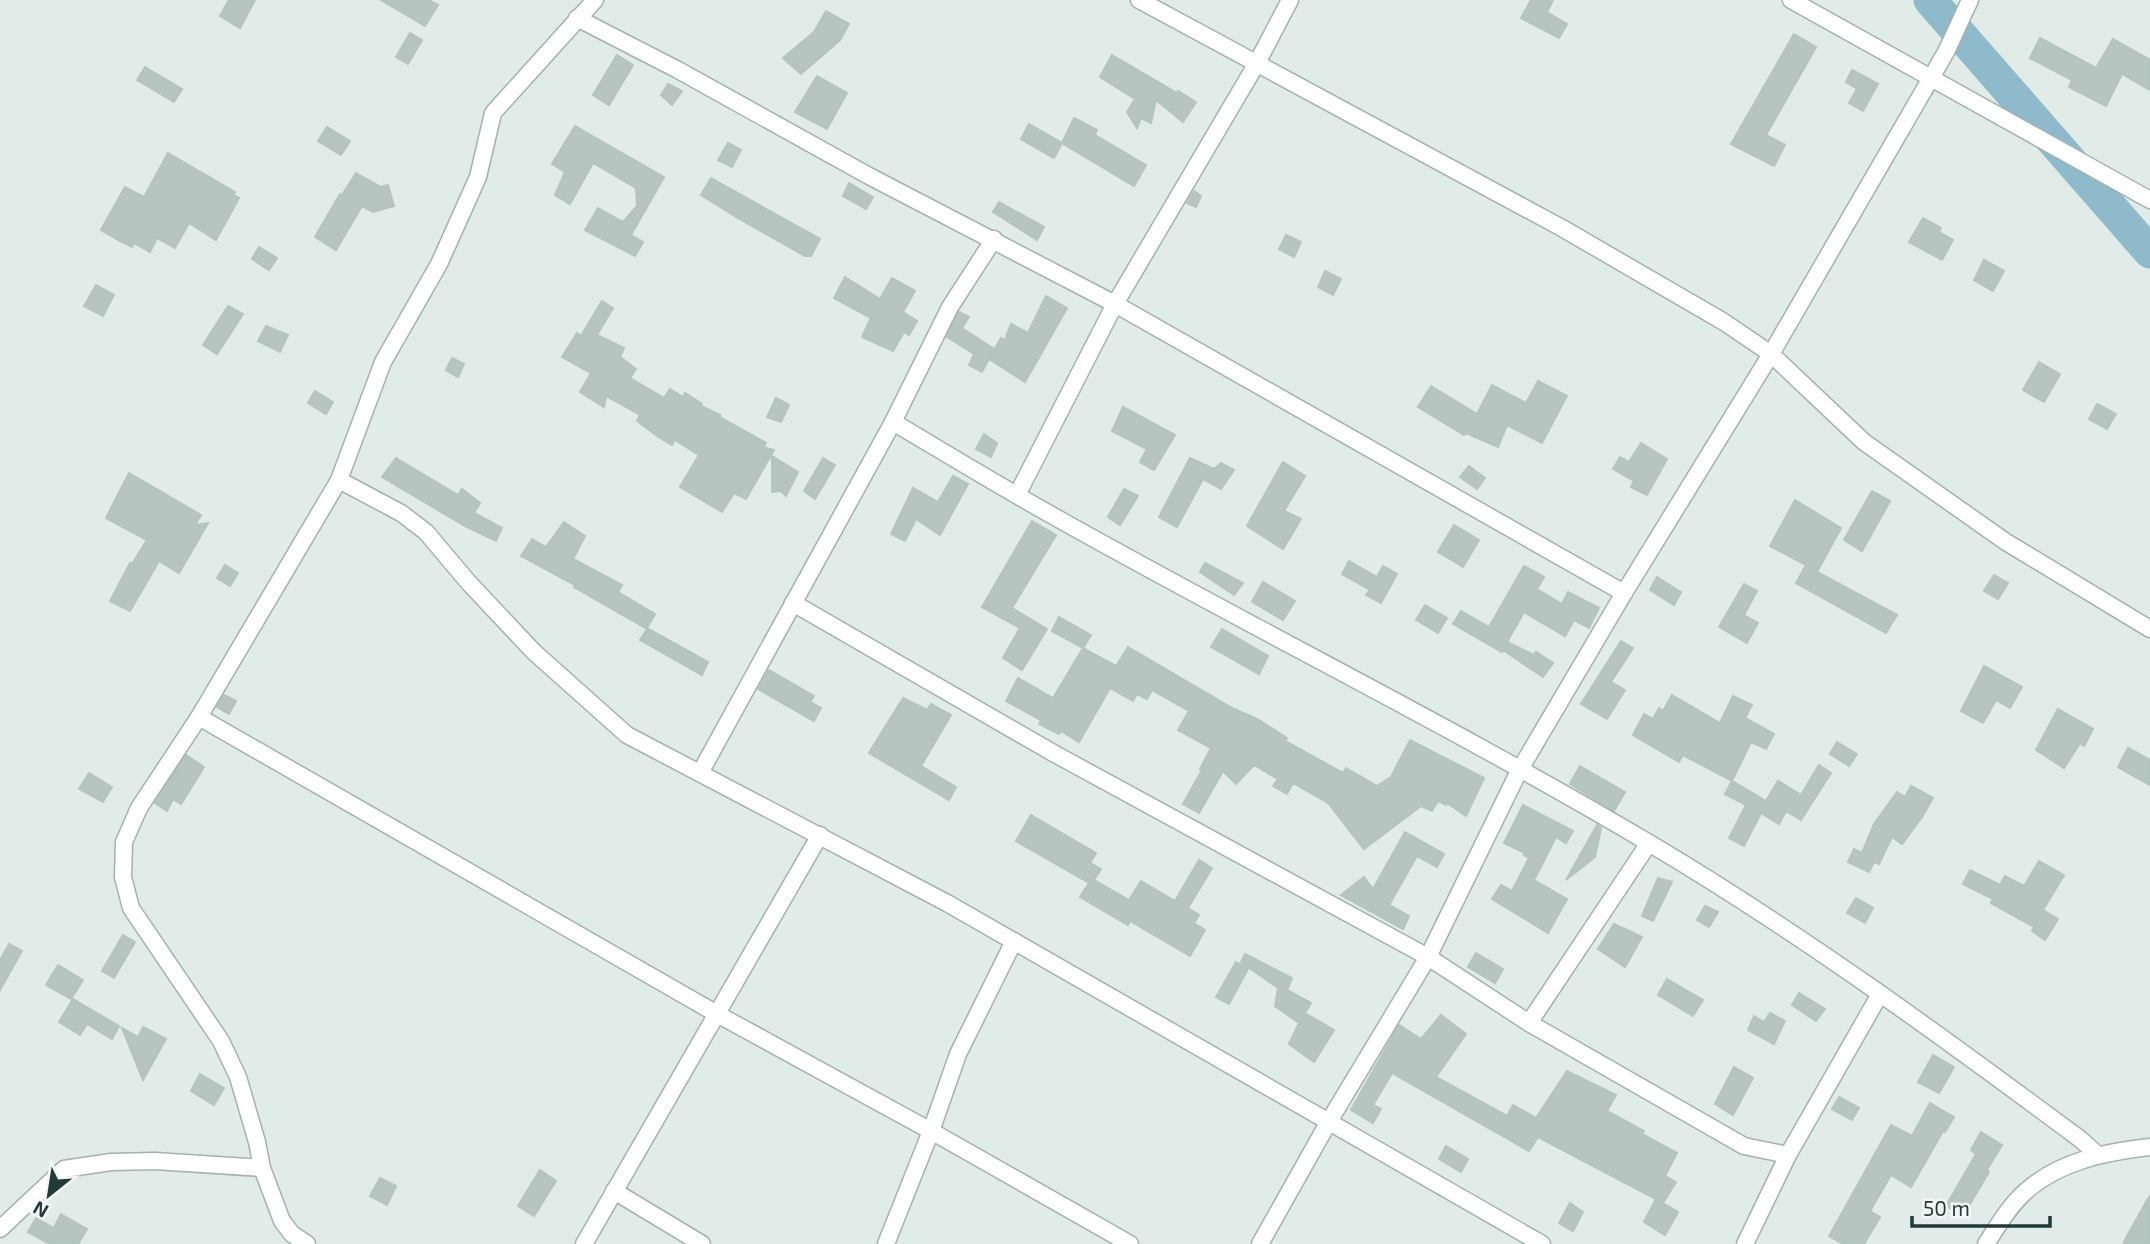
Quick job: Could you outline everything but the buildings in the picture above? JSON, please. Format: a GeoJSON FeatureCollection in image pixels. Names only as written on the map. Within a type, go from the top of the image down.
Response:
{"type":"FeatureCollection","features":[{"type":"Feature","properties":{"kind":"street"},"geometry":{"type":"LineString","coordinates":[[307,1244],[292,1234],[282,1221],[262,1168],[238,1077],[221,1041],[131,908],[122,877],[124,842],[139,808],[199,717],[339,480],[383,362],[439,264],[478,177],[493,113],[595,0]]}},
{"type":"Feature","properties":{"kind":"street"},"geometry":{"type":"LineString","coordinates":[[1139,0],[1562,228],[1724,322],[1771,354],[1864,442],[2006,542],[2150,629]]}},
{"type":"Feature","properties":{"kind":"street"},"geometry":{"type":"LineString","coordinates":[[1017,495],[1115,304],[1257,63],[1290,0]]}},
{"type":"Feature","properties":{"kind":"street"},"geometry":{"type":"LineString","coordinates":[[1791,0],[2150,200]]}},
{"type":"Feature","properties":{"kind":"street"},"geometry":{"type":"LineString","coordinates":[[1260,1244],[1428,957],[1520,771],[1624,593],[1771,354],[1947,50],[1970,0]]}},
{"type":"Feature","properties":{"kind":"street"},"geometry":{"type":"LineString","coordinates":[[577,18],[678,70],[869,176],[1115,304],[1624,593]]}},
{"type":"Feature","properties":{"kind":"street"},"geometry":{"type":"LineString","coordinates":[[700,773],[893,422],[950,307],[994,239]]}},
{"type":"Feature","properties":{"kind":"street"},"geometry":{"type":"LineString","coordinates":[[893,422],[1017,495],[1648,843],[1794,933],[1949,1041],[2098,1155]]}},
{"type":"Feature","properties":{"kind":"street"},"geometry":{"type":"LineString","coordinates":[[339,480],[401,513],[426,532],[469,583],[534,652],[627,735],[947,902],[1328,1124],[1542,1244]]}},
{"type":"Feature","properties":{"kind":"street"},"geometry":{"type":"LineString","coordinates":[[793,603],[1055,754],[1428,957],[1529,1023],[1744,1146],[1788,1155]]}},
{"type":"Feature","properties":{"kind":"street"},"geometry":{"type":"LineString","coordinates":[[199,717],[717,1014],[1130,1244]]}},
{"type":"Feature","properties":{"kind":"street"},"geometry":{"type":"LineString","coordinates":[[584,1244],[820,835]]}},
{"type":"Feature","properties":{"kind":"street"},"geometry":{"type":"LineString","coordinates":[[1529,1023],[1648,843]]}},
{"type":"Feature","properties":{"kind":"street"},"geometry":{"type":"LineString","coordinates":[[886,1244],[958,1054],[1013,941]]}},
{"type":"Feature","properties":{"kind":"street"},"geometry":{"type":"LineString","coordinates":[[1745,1244],[1788,1155],[1880,993]]}},
{"type":"Feature","properties":{"kind":"street"},"geometry":{"type":"LineString","coordinates":[[1986,1244],[2024,1193],[2065,1167],[2098,1155],[2150,1147]]}},
{"type":"Feature","properties":{"kind":"street"},"geometry":{"type":"LineString","coordinates":[[0,1229],[64,1169],[111,1162],[155,1161],[262,1168]]}},
{"type":"Feature","properties":{"kind":"street"},"geometry":{"type":"LineString","coordinates":[[614,1191],[702,1244]]}},
{"type":"Feature","properties":{"kind":"waterway"},"geometry":{"type":"LineString","coordinates":[[1930,0],[2150,252]]}}]}
